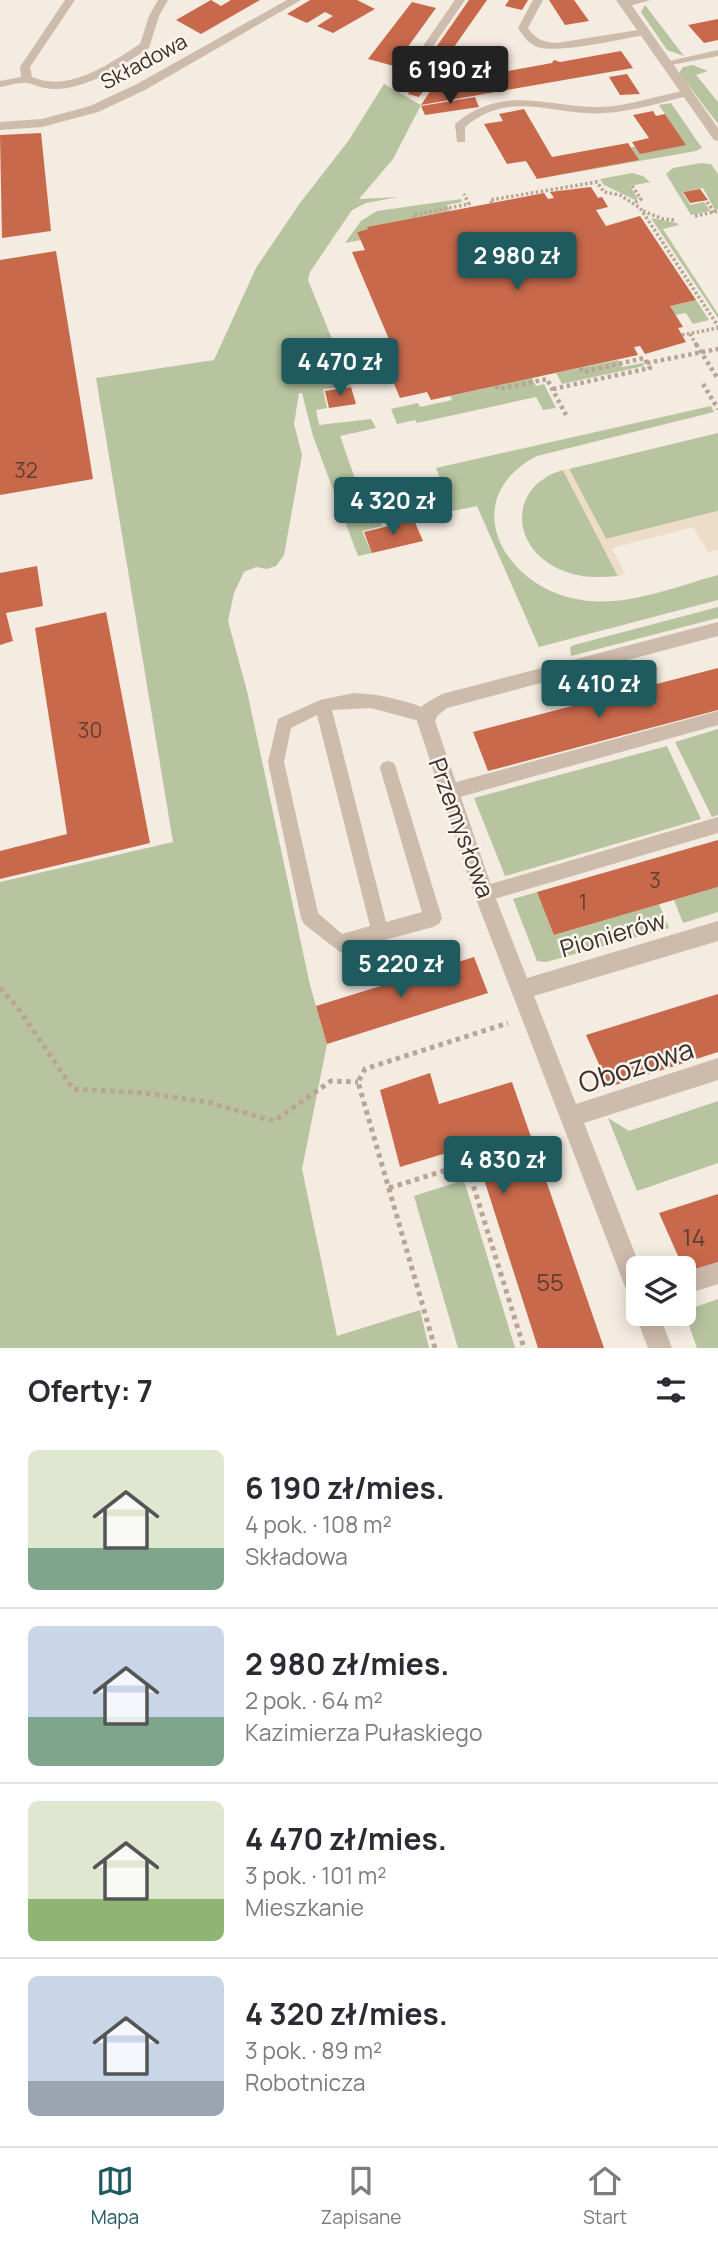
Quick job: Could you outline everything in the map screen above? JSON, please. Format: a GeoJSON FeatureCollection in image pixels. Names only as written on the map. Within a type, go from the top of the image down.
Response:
{"type":"FeatureCollection","features":[{"type":"Feature","properties":{"kind":"street","name":"Składowa"},"geometry":{"type":"LineString","coordinates":[[0,126],[42,122],[94,110],[152,82],[295,0]]}},
{"type":"Feature","properties":{"kind":"street"},"geometry":{"type":"LineString","coordinates":[[623,2],[718,137]]}},
{"type":"Feature","properties":{"kind":"street"},"geometry":{"type":"LineString","coordinates":[[427,716],[434,706],[442,702],[718,629]]}},
{"type":"Feature","properties":{"kind":"street","name":"Przemysłowa"},"geometry":{"type":"LineString","coordinates":[[427,716],[426,727],[484,894],[626,1258]]}},
{"type":"Feature","properties":{"kind":"street","name":"Pionierów"},"geometry":{"type":"LineString","coordinates":[[523,989],[718,932]]}},
{"type":"Feature","properties":{"kind":"street","name":"Obozowa"},"geometry":{"type":"LineString","coordinates":[[572,1116],[718,1069]]}},
{"type":"Feature","properties":{"kind":"street"},"geometry":{"type":"LineString","coordinates":[[696,1280],[718,1273]]}},
{"type":"Feature","properties":{"kind":"street"},"geometry":{"type":"LineString","coordinates":[[652,1326],[660,1348]]}},
{"type":"Feature","properties":{"kind":"lane"},"geometry":{"type":"LineString","coordinates":[[70,0],[24,67],[27,79],[35,85],[55,87],[76,82],[104,71],[145,46],[154,16],[163,0]]}},
{"type":"Feature","properties":{"kind":"lane"},"geometry":{"type":"LineString","coordinates":[[405,79],[460,0]]}},
{"type":"Feature","properties":{"kind":"lane"},"geometry":{"type":"LineString","coordinates":[[538,0],[523,28],[529,40],[542,46],[645,32]]}},
{"type":"Feature","properties":{"kind":"lane"},"geometry":{"type":"LineString","coordinates":[[623,2],[646,0]]}},
{"type":"Feature","properties":{"kind":"lane"},"geometry":{"type":"LineString","coordinates":[[666,63],[714,54],[718,66]]}},
{"type":"Feature","properties":{"kind":"lane"},"geometry":{"type":"LineString","coordinates":[[0,84],[27,79]]}},
{"type":"Feature","properties":{"kind":"lane"},"geometry":{"type":"LineString","coordinates":[[461,140],[459,125],[467,117],[488,107],[524,101],[603,110],[687,93]]}},
{"type":"Feature","properties":{"kind":"lane"},"geometry":{"type":"LineString","coordinates":[[388,768],[433,918],[340,943],[310,918],[276,762],[284,724],[304,712],[359,698],[396,703],[427,716]]}},
{"type":"Feature","properties":{"kind":"lane"},"geometry":{"type":"LineString","coordinates":[[323,706],[380,932]]}},
{"type":"Feature","properties":{"kind":"lane"},"geometry":{"type":"LineString","coordinates":[[449,792],[718,718]]}},
{"type":"Feature","properties":{"kind":"lane"},"geometry":{"type":"LineString","coordinates":[[484,894],[718,825]]}},
{"type":"Feature","properties":{"kind":"path"},"geometry":{"type":"LineString","coordinates":[[492,203],[490,200],[597,183],[604,192],[620,195],[634,203],[642,211],[718,327],[682,335]]}},
{"type":"Feature","properties":{"kind":"path"},"geometry":{"type":"LineString","coordinates":[[632,186],[641,199],[634,203]]}},
{"type":"Feature","properties":{"kind":"path"},"geometry":{"type":"LineString","coordinates":[[414,218],[413,215],[469,204],[464,194]]}},
{"type":"Feature","properties":{"kind":"path"},"geometry":{"type":"LineString","coordinates":[[707,202],[716,212]]}},
{"type":"Feature","properties":{"kind":"path"},"geometry":{"type":"LineString","coordinates":[[642,211],[656,217],[675,220]]}},
{"type":"Feature","properties":{"kind":"path"},"geometry":{"type":"LineString","coordinates":[[695,216],[716,212]]}},
{"type":"Feature","properties":{"kind":"path"},"geometry":{"type":"LineString","coordinates":[[690,334],[718,379]]}},
{"type":"Feature","properties":{"kind":"path"},"geometry":{"type":"LineString","coordinates":[[647,363],[718,349]]}},
{"type":"Feature","properties":{"kind":"path"},"geometry":{"type":"LineString","coordinates":[[553,389],[650,368],[644,358],[583,372],[580,368]]}},
{"type":"Feature","properties":{"kind":"path"},"geometry":{"type":"LineString","coordinates":[[496,386],[498,389],[547,379],[566,415]]}},
{"type":"Feature","properties":{"kind":"path"},"geometry":{"type":"LineString","coordinates":[[703,384],[718,409]]}},
{"type":"Feature","properties":{"kind":"path"},"geometry":{"type":"LineString","coordinates":[[0,988],[18,1008],[73,1089],[144,1093],[207,1102],[274,1121],[331,1081],[358,1082]]}},
{"type":"Feature","properties":{"kind":"path"},"geometry":{"type":"LineString","coordinates":[[435,1348],[358,1082],[365,1069],[533,1015]]}},
{"type":"Feature","properties":{"kind":"path"},"geometry":{"type":"LineString","coordinates":[[389,1188],[456,1167],[469,1172],[524,1348]]}},
{"type":"Feature","properties":{"kind":"green space"},"geometry":{"type":"Polygon","coordinates":[[[645,5],[684,56],[667,50],[641,12],[645,5]]]}},
{"type":"Feature","properties":{"kind":"green space"},"geometry":{"type":"Polygon","coordinates":[[[693,65],[708,71],[696,75],[718,102],[718,124],[679,73],[683,67],[693,65]]]}},
{"type":"Feature","properties":{"kind":"green space"},"geometry":{"type":"Polygon","coordinates":[[[384,84],[421,105],[393,159],[359,199],[398,197],[366,203],[352,210],[310,272],[308,280],[351,386],[323,389],[327,408],[316,410],[319,425],[371,419],[376,428],[340,436],[361,496],[370,494],[382,526],[362,531],[372,553],[358,556],[313,436],[302,393],[299,393],[294,424],[302,455],[284,555],[276,566],[267,569],[256,567],[244,572],[234,593],[228,621],[247,691],[310,985],[327,1044],[302,1169],[337,1336],[420,1310],[429,1348],[0,1348],[0,882],[173,842],[96,378],[214,360],[256,268],[300,203],[349,140],[384,84]]]}},
{"type":"Feature","properties":{"kind":"green space"},"geometry":{"type":"Polygon","coordinates":[[[671,103],[702,148],[537,179],[638,160],[631,147],[685,144],[659,105],[671,103]]]}},
{"type":"Feature","properties":{"kind":"green space"},"geometry":{"type":"Polygon","coordinates":[[[711,164],[718,174],[718,209],[715,210],[703,188],[682,192],[690,205],[704,202],[710,211],[691,215],[666,174],[673,168],[711,164]]]}},
{"type":"Feature","properties":{"kind":"green space"},"geometry":{"type":"Polygon","coordinates":[[[632,173],[643,176],[650,182],[630,186],[638,199],[635,200],[604,185],[600,179],[632,173]]]}},
{"type":"Feature","properties":{"kind":"green space"},"geometry":{"type":"Polygon","coordinates":[[[461,199],[462,202],[447,205],[450,211],[368,227],[357,232],[361,240],[345,243],[361,221],[377,211],[461,199]]]}},
{"type":"Feature","properties":{"kind":"green space"},"geometry":{"type":"Polygon","coordinates":[[[651,218],[679,225],[663,229],[718,314],[718,318],[651,218]]]}},
{"type":"Feature","properties":{"kind":"green space"},"geometry":{"type":"Polygon","coordinates":[[[696,300],[709,320],[693,324],[686,313],[675,315],[670,306],[696,300]]]}},
{"type":"Feature","properties":{"kind":"green space"},"geometry":{"type":"Polygon","coordinates":[[[618,360],[622,367],[643,363],[644,366],[562,384],[556,373],[618,360]]]}},
{"type":"Feature","properties":{"kind":"green space"},"geometry":{"type":"Polygon","coordinates":[[[532,378],[536,386],[544,384],[556,408],[543,410],[536,397],[417,423],[415,420],[397,424],[391,409],[418,403],[420,407],[452,400],[450,396],[532,378]]]}},
{"type":"Feature","properties":{"kind":"green space"},"geometry":{"type":"Polygon","coordinates":[[[711,406],[714,412],[537,456],[513,473],[499,493],[494,514],[498,536],[508,556],[525,574],[546,589],[571,598],[608,601],[645,596],[718,575],[718,600],[539,647],[477,506],[389,524],[377,492],[409,485],[421,515],[452,509],[436,468],[711,406]]]}},
{"type":"Feature","properties":{"kind":"green space"},"geometry":{"type":"Polygon","coordinates":[[[718,433],[718,511],[606,539],[569,469],[718,433]]]}},
{"type":"Feature","properties":{"kind":"green space"},"geometry":{"type":"Polygon","coordinates":[[[563,470],[618,576],[588,577],[566,572],[543,559],[531,546],[524,532],[522,517],[525,503],[532,489],[545,478],[563,470]]]}},
{"type":"Feature","properties":{"kind":"green space"},"geometry":{"type":"Polygon","coordinates":[[[718,607],[718,618],[571,656],[570,647],[574,645],[718,607]]]}},
{"type":"Feature","properties":{"kind":"green space"},"geometry":{"type":"Polygon","coordinates":[[[718,729],[718,815],[712,817],[675,742],[718,729]]]}},
{"type":"Feature","properties":{"kind":"green space"},"geometry":{"type":"Polygon","coordinates":[[[667,746],[701,819],[505,876],[474,798],[667,746]]]}},
{"type":"Feature","properties":{"kind":"green space"},"geometry":{"type":"Polygon","coordinates":[[[718,887],[718,912],[683,923],[674,900],[718,887]]]}},
{"type":"Feature","properties":{"kind":"green space"},"geometry":{"type":"Polygon","coordinates":[[[537,892],[555,935],[659,904],[669,928],[546,962],[537,961],[513,899],[537,892]]]}},
{"type":"Feature","properties":{"kind":"green space"},"geometry":{"type":"Polygon","coordinates":[[[718,1101],[718,1163],[637,1191],[608,1118],[629,1131],[718,1101]]]}},
{"type":"Feature","properties":{"kind":"green space"},"geometry":{"type":"Polygon","coordinates":[[[464,1180],[515,1348],[458,1348],[414,1196],[464,1180]]]}},
{"type":"Feature","properties":{"kind":"green space"},"geometry":{"type":"Polygon","coordinates":[[[718,1299],[718,1348],[697,1348],[689,1326],[696,1326],[696,1307],[718,1299]]]}},
{"type":"Feature","properties":{"kind":"shaded area"},"geometry":{"type":"Polygon","coordinates":[[[569,469],[606,539],[718,511],[718,550],[708,552],[693,527],[612,548],[625,574],[618,576],[563,470],[569,469]]]}},
{"type":"Feature","properties":{"kind":"building"},"geometry":{"type":"Polygon","coordinates":[[[211,0],[221,6],[231,0],[260,0],[201,34],[176,20],[211,0]]]}},
{"type":"Feature","properties":{"kind":"building"},"geometry":{"type":"Polygon","coordinates":[[[310,0],[357,0],[375,9],[333,33],[317,26],[333,16],[325,12],[307,23],[287,14],[310,0]]]}},
{"type":"Feature","properties":{"kind":"building"},"geometry":{"type":"Polygon","coordinates":[[[469,0],[487,0],[419,97],[408,94],[410,90],[407,89],[469,0]]]}},
{"type":"Feature","properties":{"kind":"building"},"geometry":{"type":"Polygon","coordinates":[[[509,0],[528,0],[522,10],[505,6],[509,0]]]}},
{"type":"Feature","properties":{"kind":"building"},"geometry":{"type":"Polygon","coordinates":[[[549,0],[574,0],[589,21],[565,25],[549,0]]]}},
{"type":"Feature","properties":{"kind":"building"},"geometry":{"type":"Polygon","coordinates":[[[412,2],[436,8],[394,66],[368,59],[412,2]]]}},
{"type":"Feature","properties":{"kind":"building"},"geometry":{"type":"Polygon","coordinates":[[[718,19],[718,40],[704,43],[688,25],[718,19]]]}},
{"type":"Feature","properties":{"kind":"building"},"geometry":{"type":"Polygon","coordinates":[[[621,51],[633,68],[421,105],[435,84],[552,63],[554,60],[560,62],[621,51]]]}},
{"type":"Feature","properties":{"kind":"building"},"geometry":{"type":"Polygon","coordinates":[[[627,74],[640,94],[620,95],[609,77],[627,74]]]}},
{"type":"Feature","properties":{"kind":"building"},"geometry":{"type":"Polygon","coordinates":[[[475,97],[479,107],[425,115],[421,106],[475,97]]]}},
{"type":"Feature","properties":{"kind":"building"},"geometry":{"type":"Polygon","coordinates":[[[524,109],[552,157],[628,143],[639,160],[537,179],[526,161],[507,164],[484,124],[503,121],[499,114],[524,109]]]}},
{"type":"Feature","properties":{"kind":"building"},"geometry":{"type":"Polygon","coordinates":[[[653,111],[656,116],[665,114],[686,145],[640,154],[632,142],[649,138],[633,115],[653,111]]]}},
{"type":"Feature","properties":{"kind":"building"},"geometry":{"type":"Polygon","coordinates":[[[41,133],[51,231],[2,238],[0,135],[41,133]]]}},
{"type":"Feature","properties":{"kind":"building"},"geometry":{"type":"Polygon","coordinates":[[[591,187],[608,207],[596,210],[606,226],[640,216],[696,300],[670,306],[683,327],[678,328],[686,342],[645,354],[640,346],[634,347],[638,355],[431,400],[427,392],[400,398],[378,346],[391,344],[352,252],[365,250],[357,232],[368,229],[367,227],[544,193],[548,199],[554,198],[550,192],[591,187]]]}},
{"type":"Feature","properties":{"kind":"building"},"geometry":{"type":"Polygon","coordinates":[[[700,189],[708,200],[690,203],[683,192],[700,189]]]}},
{"type":"Feature","properties":{"kind":"building"},"geometry":{"type":"Polygon","coordinates":[[[56,251],[93,479],[0,495],[0,260],[56,251]]]}},
{"type":"Feature","properties":{"kind":"building"},"geometry":{"type":"Polygon","coordinates":[[[351,387],[356,404],[329,408],[325,391],[351,387]]]}},
{"type":"Feature","properties":{"kind":"building"},"geometry":{"type":"Polygon","coordinates":[[[414,520],[423,541],[372,553],[364,532],[414,520]]]}},
{"type":"Feature","properties":{"kind":"building"},"geometry":{"type":"Polygon","coordinates":[[[37,566],[43,606],[6,613],[13,641],[0,645],[0,573],[37,566]]]}},
{"type":"Feature","properties":{"kind":"building"},"geometry":{"type":"Polygon","coordinates":[[[106,612],[150,843],[0,879],[0,851],[67,834],[35,628],[106,612]]]}},
{"type":"Feature","properties":{"kind":"building"},"geometry":{"type":"Polygon","coordinates":[[[718,668],[718,710],[488,771],[473,732],[718,668]]]}},
{"type":"Feature","properties":{"kind":"building"},"geometry":{"type":"Polygon","coordinates":[[[718,840],[718,887],[554,935],[537,892],[718,840]]]}},
{"type":"Feature","properties":{"kind":"building"},"geometry":{"type":"Polygon","coordinates":[[[474,957],[488,993],[327,1044],[316,1006],[474,957]]]}},
{"type":"Feature","properties":{"kind":"building"},"geometry":{"type":"Polygon","coordinates":[[[718,994],[718,1052],[609,1087],[586,1035],[718,994]]]}},
{"type":"Feature","properties":{"kind":"building"},"geometry":{"type":"Polygon","coordinates":[[[430,1073],[439,1104],[512,1082],[604,1348],[538,1348],[473,1145],[400,1167],[380,1090],[430,1073]]]}},
{"type":"Feature","properties":{"kind":"building"},"geometry":{"type":"Polygon","coordinates":[[[718,1194],[718,1262],[696,1270],[696,1256],[678,1256],[659,1213],[718,1194]]]}}]}
